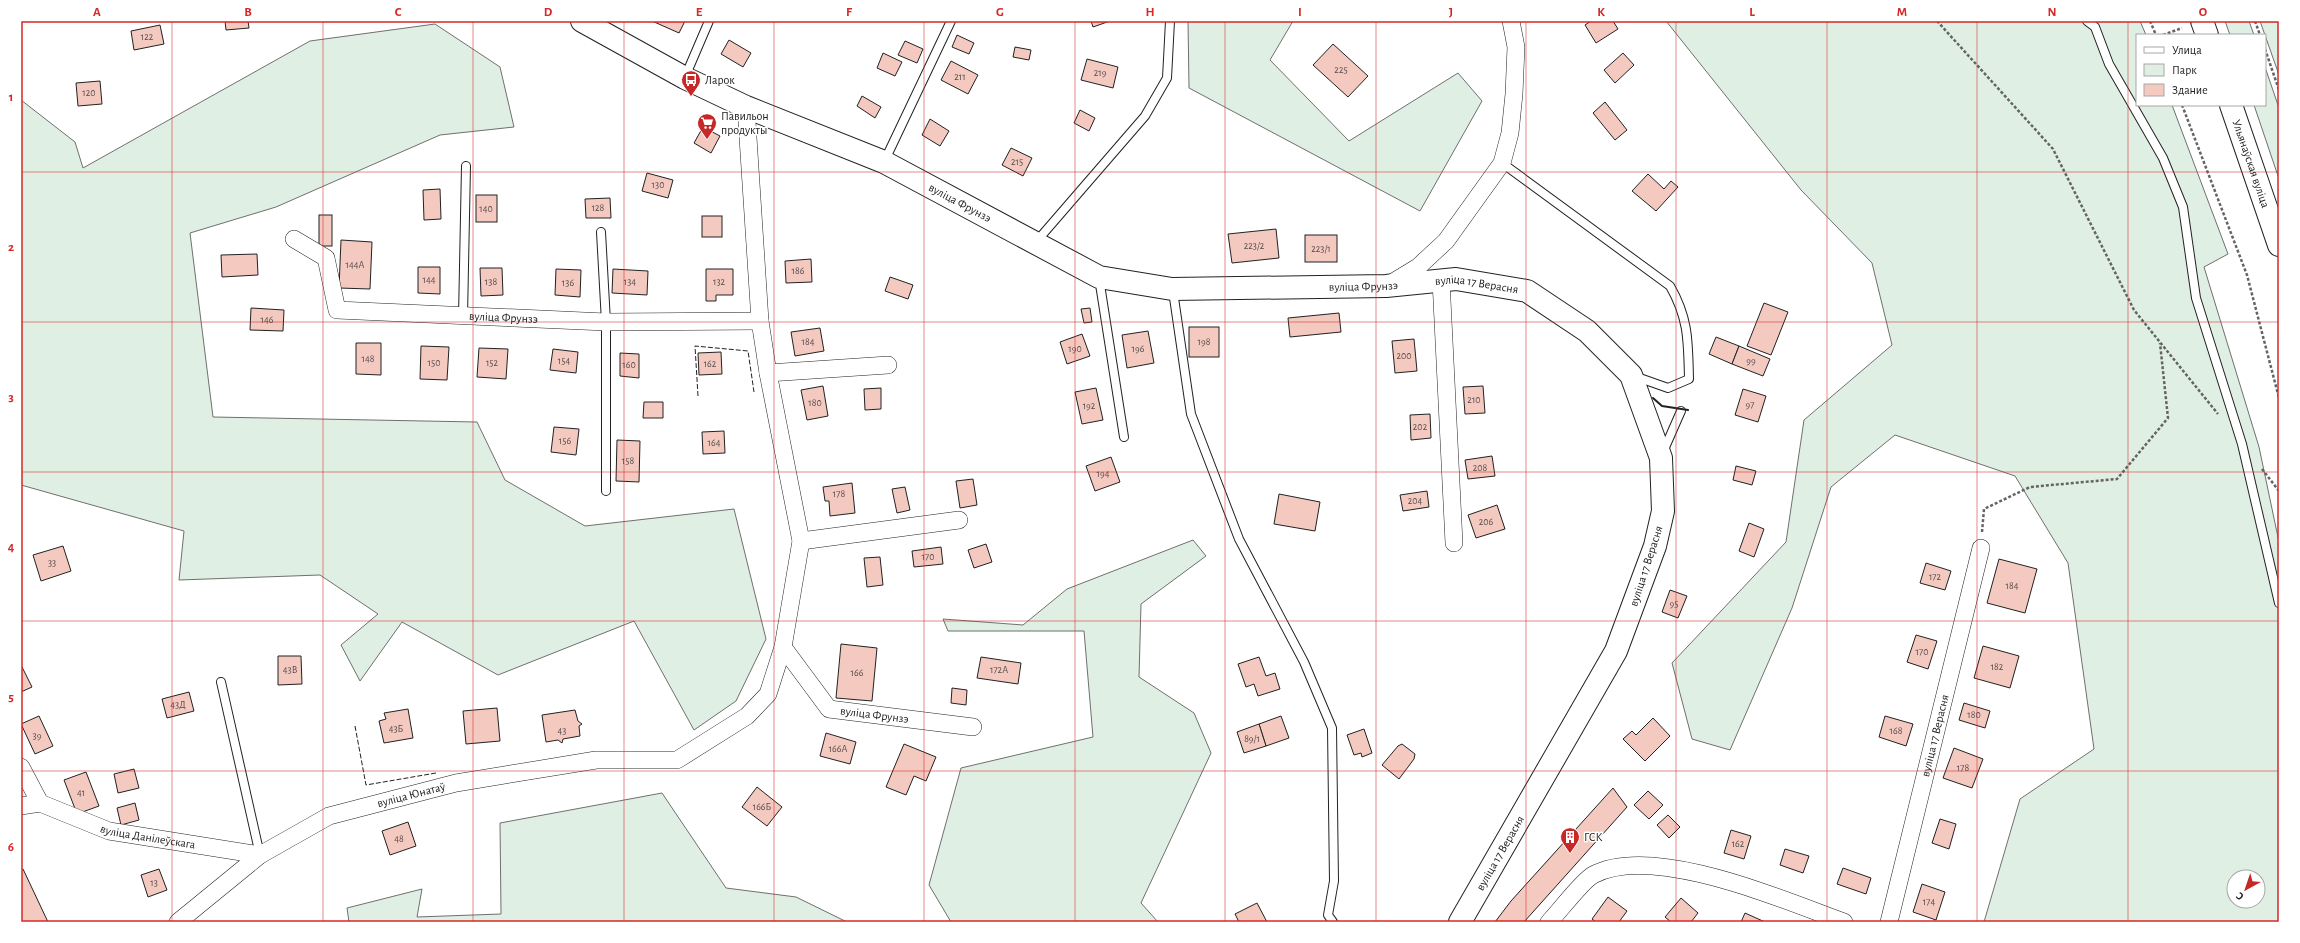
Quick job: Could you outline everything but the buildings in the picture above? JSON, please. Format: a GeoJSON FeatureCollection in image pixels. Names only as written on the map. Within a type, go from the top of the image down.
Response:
{"type":"FeatureCollection","features":[{"type":"Feature","properties":{"kind":"street","name":"вуліца Фрунзэ"},"geometry":{"type":"LineString","coordinates":[[582,21],[685,78],[746,107],[884,162],[1099,277],[1172,289],[1386,286],[1418,268],[1446,240],[1502,163],[1510,133],[1514,94],[1516,47],[1511,21]]}},
{"type":"Feature","properties":{"kind":"street"},"geometry":{"type":"LineString","coordinates":[[2202,21],[2206,34]]}},
{"type":"Feature","properties":{"kind":"street","name":"Ульянаўская вуліца"},"geometry":{"type":"LineString","coordinates":[[2231,106],[2279,245]]}},
{"type":"Feature","properties":{"kind":"street"},"geometry":{"type":"LineString","coordinates":[[746,107],[760,321],[768,373],[801,541],[783,647]]}},
{"type":"Feature","properties":{"kind":"street","name":"вуліца Фрунзэ"},"geometry":{"type":"LineString","coordinates":[[294,239],[326,258],[337,310],[463,317],[606,322],[760,321]]}},
{"type":"Feature","properties":{"kind":"street","name":"вуліца 17 Верасня"},"geometry":{"type":"LineString","coordinates":[[1386,286],[1456,279],[1528,291],[1587,331],[1630,375],[1661,458],[1664,511],[1647,571],[1616,651],[1460,922]]}},
{"type":"Feature","properties":{"kind":"street"},"geometry":{"type":"LineString","coordinates":[[1441,280],[1454,543]]}},
{"type":"Feature","properties":{"kind":"street"},"geometry":{"type":"LineString","coordinates":[[768,373],[888,365]]}},
{"type":"Feature","properties":{"kind":"street"},"geometry":{"type":"LineString","coordinates":[[801,541],[959,520]]}},
{"type":"Feature","properties":{"kind":"street","name":"вуліца 17 Верасня"},"geometry":{"type":"LineString","coordinates":[[1889,922],[1981,548]]}},
{"type":"Feature","properties":{"kind":"street","name":"вуліца Фрунзэ"},"geometry":{"type":"LineString","coordinates":[[783,647],[829,709],[974,727]]}},
{"type":"Feature","properties":{"kind":"street","name":"вуліца Юнатаў"},"geometry":{"type":"LineString","coordinates":[[178,922],[260,855],[329,816],[456,783],[596,760],[677,760],[747,716],[768,694],[783,647]]}},
{"type":"Feature","properties":{"kind":"street"},"geometry":{"type":"LineString","coordinates":[[21,767],[40,804]]}},
{"type":"Feature","properties":{"kind":"street","name":"вуліца Данілеўскага"},"geometry":{"type":"LineString","coordinates":[[21,806],[40,804],[109,831],[260,855]]}},
{"type":"Feature","properties":{"kind":"street"},"geometry":{"type":"LineString","coordinates":[[1549,922],[1592,876],[1622,865],[1679,869],[1754,889],[1844,922]]}},
{"type":"Feature","properties":{"kind":"lane"},"geometry":{"type":"LineString","coordinates":[[685,78],[709,21]]}},
{"type":"Feature","properties":{"kind":"lane"},"geometry":{"type":"LineString","coordinates":[[884,162],[951,21]]}},
{"type":"Feature","properties":{"kind":"lane"},"geometry":{"type":"LineString","coordinates":[[1036,242],[1145,116],[1167,78],[1170,21]]}},
{"type":"Feature","properties":{"kind":"lane"},"geometry":{"type":"LineString","coordinates":[[2087,21],[2095,27],[2109,64],[2162,158],[2183,207],[2196,298],[2242,444],[2279,603]]}},
{"type":"Feature","properties":{"kind":"lane"},"geometry":{"type":"LineString","coordinates":[[1502,163],[1670,286],[1679,302],[1687,328],[1689,379],[1668,388],[1630,375]]}},
{"type":"Feature","properties":{"kind":"lane"},"geometry":{"type":"LineString","coordinates":[[463,317],[466,166]]}},
{"type":"Feature","properties":{"kind":"lane"},"geometry":{"type":"LineString","coordinates":[[601,232],[606,322],[606,491]]}},
{"type":"Feature","properties":{"kind":"lane"},"geometry":{"type":"LineString","coordinates":[[1099,277],[1124,437]]}},
{"type":"Feature","properties":{"kind":"lane"},"geometry":{"type":"LineString","coordinates":[[1172,289],[1191,414],[1239,539],[1304,662],[1332,728],[1334,881],[1328,915],[1333,922]]}},
{"type":"Feature","properties":{"kind":"lane"},"geometry":{"type":"LineString","coordinates":[[1661,458],[1681,410]]}},
{"type":"Feature","properties":{"kind":"lane"},"geometry":{"type":"LineString","coordinates":[[221,682],[260,855]]}},
{"type":"Feature","properties":{"kind":"path"},"geometry":{"type":"LineString","coordinates":[[1937,21],[2053,149],[2134,310],[2223,420]]}},
{"type":"Feature","properties":{"kind":"path"},"geometry":{"type":"LineString","coordinates":[[2150,21],[2156,34]]}},
{"type":"Feature","properties":{"kind":"path"},"geometry":{"type":"LineString","coordinates":[[2255,21],[2260,34]]}},
{"type":"Feature","properties":{"kind":"path"},"geometry":{"type":"LineString","coordinates":[[2266,52],[2279,90]]}},
{"type":"Feature","properties":{"kind":"path"},"geometry":{"type":"LineString","coordinates":[[2182,106],[2247,275],[2279,398]]}},
{"type":"Feature","properties":{"kind":"path"},"geometry":{"type":"LineString","coordinates":[[1981,548],[1984,509],[2030,487],[2117,479],[2168,418],[2159,341]]}},
{"type":"Feature","properties":{"kind":"path"},"geometry":{"type":"LineString","coordinates":[[2242,444],[2279,491]]}},
{"type":"Feature","properties":{"kind":"green space"},"geometry":{"type":"Polygon","coordinates":[[[1188,21],[1293,21],[1270,60],[1349,141],[1458,73],[1482,101],[1420,211],[1189,88],[1188,21]]]}},
{"type":"Feature","properties":{"kind":"green space"},"geometry":{"type":"Polygon","coordinates":[[[1666,21],[2140,21],[2146,34],[2136,34],[2136,106],[2172,106],[2228,254],[2204,267],[2259,447],[2279,542],[2279,922],[1984,922],[2020,799],[2094,749],[2068,563],[2015,476],[1895,435],[1831,487],[1792,608],[1730,750],[1692,739],[1672,663],[1786,542],[1804,420],[1892,345],[1872,263],[1801,190],[1666,21]]]}},
{"type":"Feature","properties":{"kind":"green space"},"geometry":{"type":"Polygon","coordinates":[[[2225,21],[2249,21],[2254,34],[2230,34],[2225,21]]]}},
{"type":"Feature","properties":{"kind":"green space"},"geometry":{"type":"Polygon","coordinates":[[[2260,21],[2279,21],[2279,75],[2266,38],[2266,34],[2265,34],[2260,21]]]}},
{"type":"Feature","properties":{"kind":"green space"},"geometry":{"type":"Polygon","coordinates":[[[435,24],[500,67],[514,127],[440,135],[276,207],[190,233],[213,417],[477,422],[505,480],[585,526],[734,509],[766,639],[736,701],[694,730],[634,621],[498,675],[402,622],[360,681],[341,645],[378,614],[320,575],[179,580],[184,531],[21,485],[21,100],[75,142],[83,168],[310,41],[435,24]]]}},
{"type":"Feature","properties":{"kind":"green space"},"geometry":{"type":"Polygon","coordinates":[[[2266,70],[2279,108],[2279,179],[2254,106],[2266,106],[2266,70]]]}},
{"type":"Feature","properties":{"kind":"green space"},"geometry":{"type":"Polygon","coordinates":[[[1193,540],[1206,556],[1141,604],[1139,677],[1194,713],[1211,753],[1141,903],[1158,922],[951,922],[929,885],[961,768],[1093,737],[1084,631],[948,631],[943,619],[1023,625],[1067,589],[1193,540]]]}},
{"type":"Feature","properties":{"kind":"green space"},"geometry":{"type":"Polygon","coordinates":[[[662,793],[726,888],[796,897],[847,922],[349,922],[347,908],[422,889],[417,917],[501,914],[500,823],[662,793]]]}},
{"type":"Feature","properties":{"kind":"fence"},"geometry":{"type":"LineString","coordinates":[[698,396],[695,346],[748,351],[754,392]]}},
{"type":"Feature","properties":{"kind":"fence"},"geometry":{"type":"LineString","coordinates":[[355,726],[366,785],[436,773]]}},
{"type":"Feature","properties":{"kind":"wall"},"geometry":{"type":"LineString","coordinates":[[1653,398],[1662,406],[1688,410]]}},
{"type":"Feature","properties":{"kind":"place","name":"Ларок"},"geometry":{"type":"Point","coordinates":[691,97]}},
{"type":"Feature","properties":{"kind":"place","name":"Павильон продукты"},"geometry":{"type":"Point","coordinates":[707,140]}},
{"type":"Feature","properties":{"kind":"place","name":"ГСК"},"geometry":{"type":"Point","coordinates":[1570,854]}}]}
